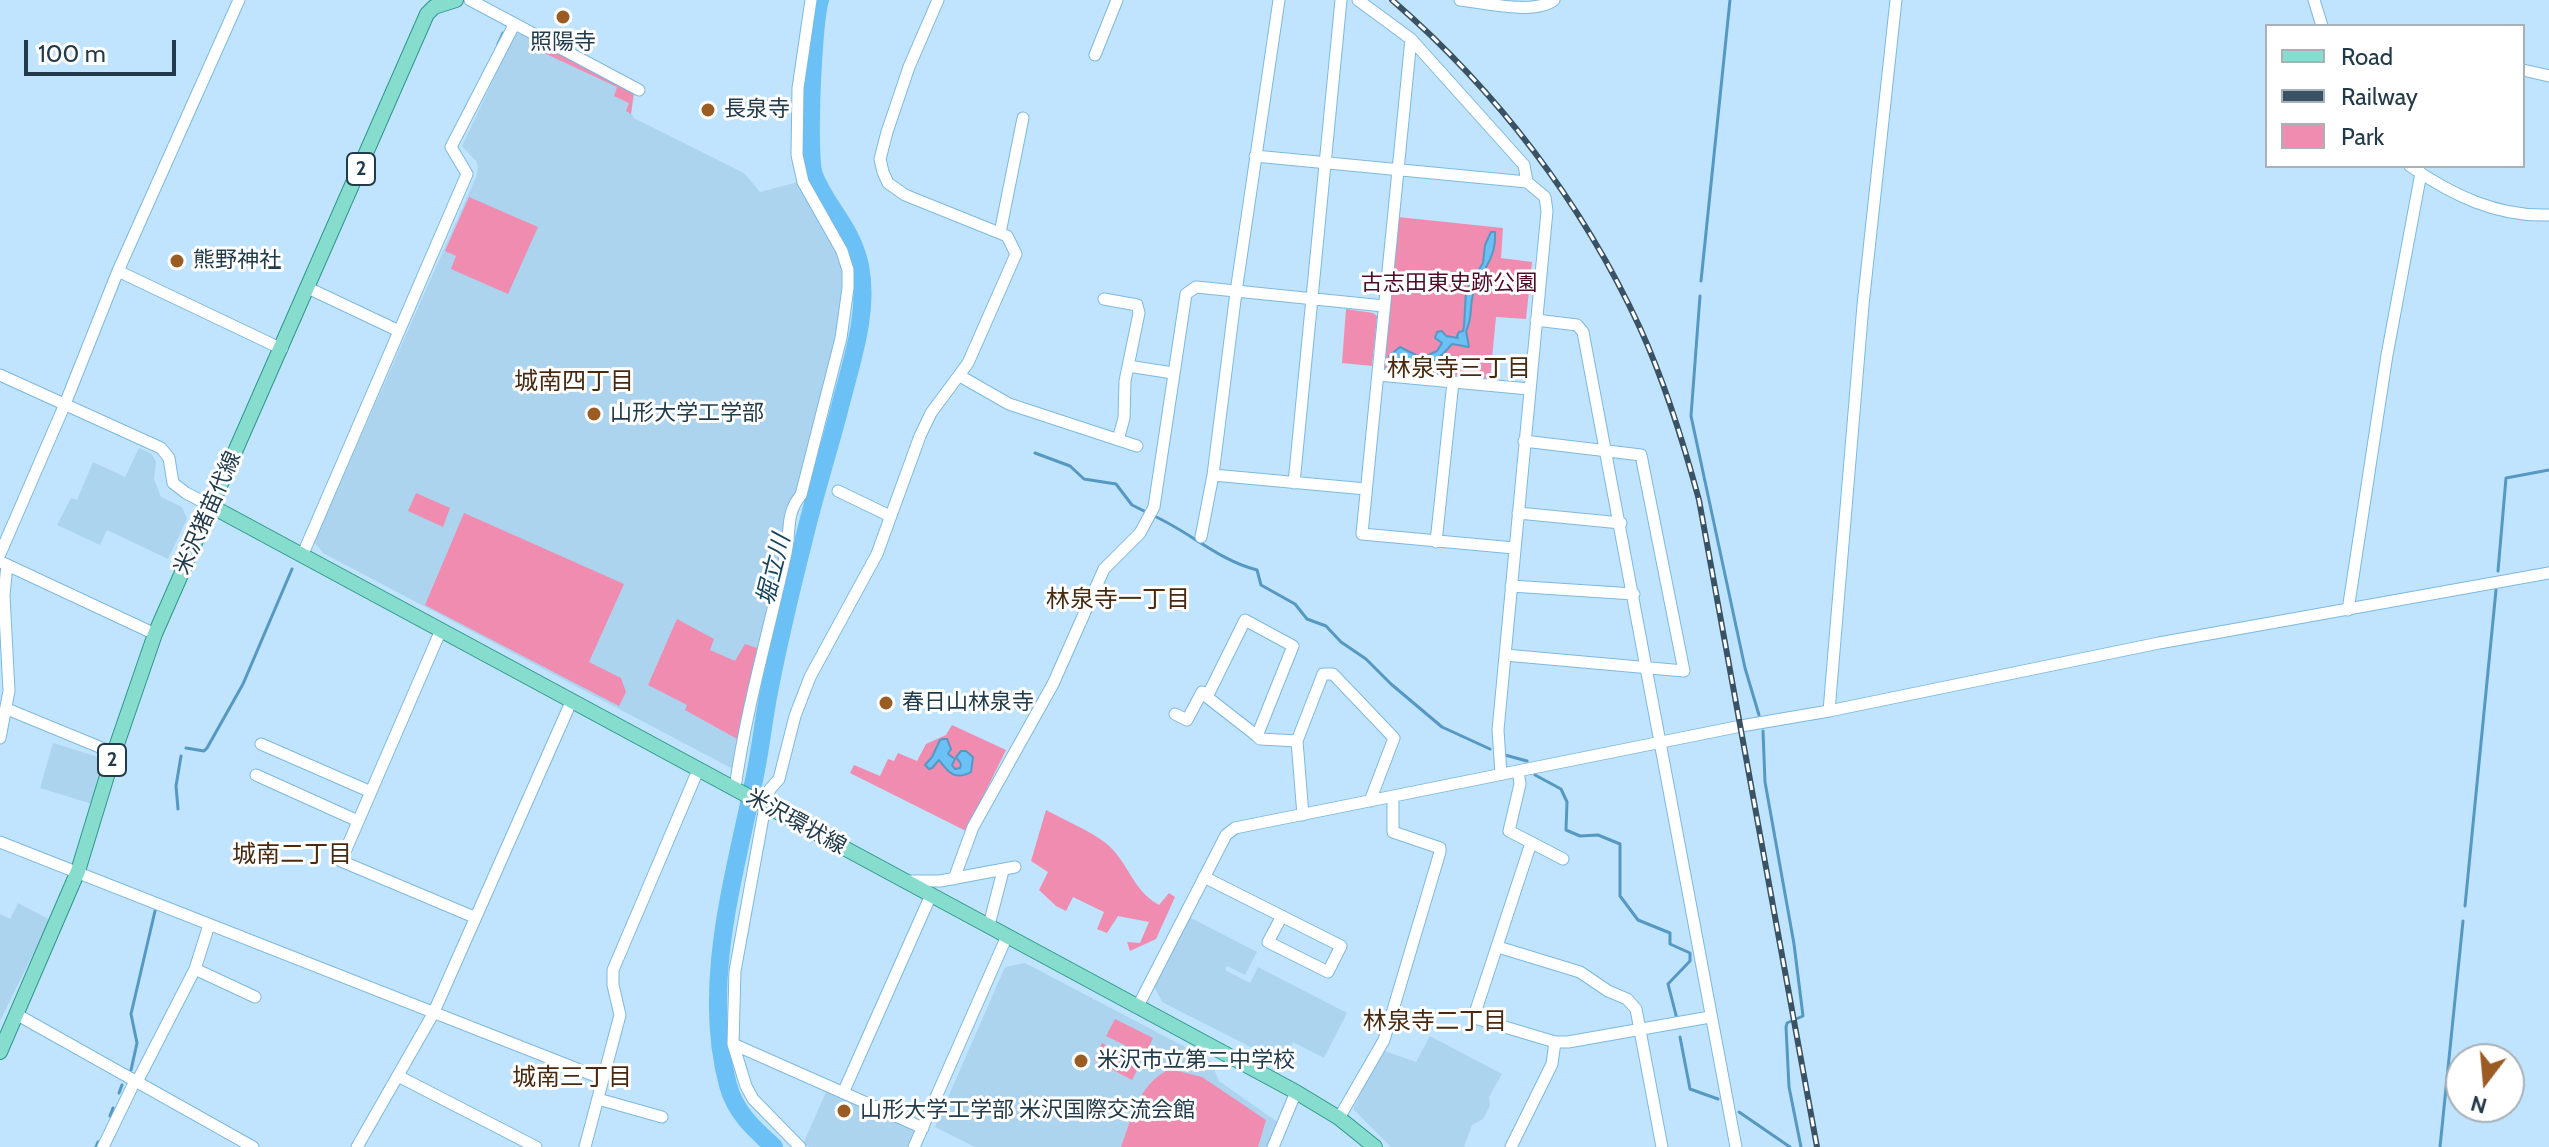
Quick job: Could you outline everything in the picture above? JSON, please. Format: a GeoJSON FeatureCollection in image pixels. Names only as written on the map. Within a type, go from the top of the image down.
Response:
{"type":"FeatureCollection","features":[{"type":"Feature","properties":{"kind":"main road","name":"米沢猪苗代線"},"geometry":{"type":"LineString","coordinates":[[0,1052],[78,871],[155,634],[427,14],[434,7],[453,1]]}},
{"type":"Feature","properties":{"kind":"main road","name":"米沢環状線"},"geometry":{"type":"LineString","coordinates":[[211,506],[1296,1092],[1339,1118],[1375,1147]]}},
{"type":"Feature","properties":{"kind":"street"},"geometry":{"type":"LineString","coordinates":[[0,554],[118,271],[239,0]]}},
{"type":"Feature","properties":{"kind":"street"},"geometry":{"type":"LineString","coordinates":[[470,0],[639,90]]}},
{"type":"Feature","properties":{"kind":"street"},"geometry":{"type":"LineString","coordinates":[[800,1147],[753,1099],[733,1044],[735,971],[764,804],[770,789],[779,779],[795,716],[810,677],[877,554],[904,475],[931,413],[960,376],[1016,254],[1011,241],[1000,233],[905,195],[888,183],[883,172],[880,159],[887,132],[909,67],[938,0]]}},
{"type":"Feature","properties":{"kind":"street"},"geometry":{"type":"LineString","coordinates":[[1095,55],[1117,0]]}},
{"type":"Feature","properties":{"kind":"street"},"geometry":{"type":"LineString","coordinates":[[1201,537],[1213,475],[1236,292],[1279,0]]}},
{"type":"Feature","properties":{"kind":"street"},"geometry":{"type":"LineString","coordinates":[[1294,483],[1341,0]]}},
{"type":"Feature","properties":{"kind":"street"},"geometry":{"type":"LineString","coordinates":[[1358,0],[1411,39],[1524,165],[1527,182]]}},
{"type":"Feature","properties":{"kind":"street"},"geometry":{"type":"LineString","coordinates":[[1460,0],[1543,7],[1554,0]]}},
{"type":"Feature","properties":{"kind":"street"},"geometry":{"type":"LineString","coordinates":[[1829,711],[1863,305],[1896,0]]}},
{"type":"Feature","properties":{"kind":"street"},"geometry":{"type":"LineString","coordinates":[[2314,0],[2321,24]]}},
{"type":"Feature","properties":{"kind":"street"},"geometry":{"type":"LineString","coordinates":[[736,789],[767,629],[787,549],[788,522],[792,506],[801,495],[847,310],[848,270],[842,251],[803,182],[797,155],[798,88],[809,1]]}},
{"type":"Feature","properties":{"kind":"street"},"geometry":{"type":"LineString","coordinates":[[302,556],[467,174],[451,147],[514,25]]}},
{"type":"Feature","properties":{"kind":"street"},"geometry":{"type":"LineString","coordinates":[[1411,39],[1362,534],[1514,548]]}},
{"type":"Feature","properties":{"kind":"street"},"geometry":{"type":"LineString","coordinates":[[2525,70],[2549,76]]}},
{"type":"Feature","properties":{"kind":"street"},"geometry":{"type":"LineString","coordinates":[[1000,233],[1023,118]]}},
{"type":"Feature","properties":{"kind":"street"},"geometry":{"type":"LineString","coordinates":[[1255,156],[1527,182],[1545,197],[1547,211],[1497,749],[1501,774]]}},
{"type":"Feature","properties":{"kind":"street"},"geometry":{"type":"LineString","coordinates":[[2413,168],[2471,202],[2510,213],[2549,215]]}},
{"type":"Feature","properties":{"kind":"street"},"geometry":{"type":"LineString","coordinates":[[2348,610],[2387,355],[2421,173]]}},
{"type":"Feature","properties":{"kind":"street"},"geometry":{"type":"LineString","coordinates":[[118,271],[282,349]]}},
{"type":"Feature","properties":{"kind":"street"},"geometry":{"type":"LineString","coordinates":[[954,879],[973,827],[1053,684],[1086,602],[1104,569],[1140,533],[1154,507],[1186,294],[1196,287],[1384,306]]}},
{"type":"Feature","properties":{"kind":"street"},"geometry":{"type":"LineString","coordinates":[[308,288],[399,331]]}},
{"type":"Feature","properties":{"kind":"street"},"geometry":{"type":"LineString","coordinates":[[1104,299],[1137,305],[1139,313],[1125,381],[1124,418],[1118,440]]}},
{"type":"Feature","properties":{"kind":"street"},"geometry":{"type":"LineString","coordinates":[[1536,320],[1577,325],[1583,332],[1736,1147]]}},
{"type":"Feature","properties":{"kind":"street"},"geometry":{"type":"LineString","coordinates":[[1128,366],[1173,373]]}},
{"type":"Feature","properties":{"kind":"street"},"geometry":{"type":"LineString","coordinates":[[0,375],[161,448],[169,458],[173,483],[211,506]]}},
{"type":"Feature","properties":{"kind":"street"},"geometry":{"type":"LineString","coordinates":[[1378,375],[1529,389]]}},
{"type":"Feature","properties":{"kind":"street"},"geometry":{"type":"LineString","coordinates":[[960,376],[1009,404],[1137,446]]}},
{"type":"Feature","properties":{"kind":"street"},"geometry":{"type":"LineString","coordinates":[[1436,542],[1453,382]]}},
{"type":"Feature","properties":{"kind":"street"},"geometry":{"type":"LineString","coordinates":[[1505,655],[1684,671],[1641,455],[1524,441]]}},
{"type":"Feature","properties":{"kind":"street"},"geometry":{"type":"LineString","coordinates":[[1213,475],[1366,489]]}},
{"type":"Feature","properties":{"kind":"street"},"geometry":{"type":"LineString","coordinates":[[838,491],[890,516]]}},
{"type":"Feature","properties":{"kind":"street"},"geometry":{"type":"LineString","coordinates":[[1518,513],[1621,523]]}},
{"type":"Feature","properties":{"kind":"street"},"geometry":{"type":"LineString","coordinates":[[0,738],[7,709],[9,667],[2,596],[3,563],[155,634]]}},
{"type":"Feature","properties":{"kind":"street"},"geometry":{"type":"LineString","coordinates":[[1138,1006],[1226,835],[1235,828],[2159,643],[2549,573]]}},
{"type":"Feature","properties":{"kind":"street"},"geometry":{"type":"LineString","coordinates":[[1511,586],[1634,594]]}},
{"type":"Feature","properties":{"kind":"street"},"geometry":{"type":"LineString","coordinates":[[1257,736],[1293,646],[1245,620],[1207,697],[1257,736],[1297,741]]}},
{"type":"Feature","properties":{"kind":"street"},"geometry":{"type":"LineString","coordinates":[[441,630],[341,861],[474,917]]}},
{"type":"Feature","properties":{"kind":"street"},"geometry":{"type":"LineString","coordinates":[[1303,815],[1297,741],[1323,674],[1333,674],[1394,738],[1370,801]]}},
{"type":"Feature","properties":{"kind":"street"},"geometry":{"type":"LineString","coordinates":[[1175,714],[1187,720],[1202,692],[1208,694]]}},
{"type":"Feature","properties":{"kind":"street"},"geometry":{"type":"LineString","coordinates":[[357,1147],[433,1014],[572,700]]}},
{"type":"Feature","properties":{"kind":"street"},"geometry":{"type":"LineString","coordinates":[[7,709],[114,753]]}},
{"type":"Feature","properties":{"kind":"street"},"geometry":{"type":"LineString","coordinates":[[261,744],[371,792]]}},
{"type":"Feature","properties":{"kind":"street"},"geometry":{"type":"LineString","coordinates":[[585,1147],[620,1015],[613,970],[699,768]]}},
{"type":"Feature","properties":{"kind":"street"},"geometry":{"type":"LineString","coordinates":[[1518,771],[1520,784],[1508,829],[1563,859]]}},
{"type":"Feature","properties":{"kind":"street"},"geometry":{"type":"LineString","coordinates":[[256,775],[358,821]]}},
{"type":"Feature","properties":{"kind":"street"},"geometry":{"type":"LineString","coordinates":[[1339,1118],[1384,1040],[1440,852],[1440,848],[1393,832],[1393,797]]}},
{"type":"Feature","properties":{"kind":"street"},"geometry":{"type":"LineString","coordinates":[[0,842],[603,1079]]}},
{"type":"Feature","properties":{"kind":"street"},"geometry":{"type":"LineString","coordinates":[[1531,843],[1475,1013],[1478,1019],[1555,1042],[1568,1042],[1710,1017]]}},
{"type":"Feature","properties":{"kind":"street"},"geometry":{"type":"LineString","coordinates":[[903,881],[954,879],[1009,869],[989,925]]}},
{"type":"Feature","properties":{"kind":"street"},"geometry":{"type":"LineString","coordinates":[[1204,877],[1282,916],[1341,946],[1328,972],[1268,942],[1282,916]]}},
{"type":"Feature","properties":{"kind":"street"},"geometry":{"type":"LineString","coordinates":[[843,1093],[931,895]]}},
{"type":"Feature","properties":{"kind":"street"},"geometry":{"type":"LineString","coordinates":[[1174,907],[1185,914]]}},
{"type":"Feature","properties":{"kind":"street"},"geometry":{"type":"LineString","coordinates":[[103,1147],[195,969],[209,925]]}},
{"type":"Feature","properties":{"kind":"street"},"geometry":{"type":"LineString","coordinates":[[914,1147],[1007,936]]}},
{"type":"Feature","properties":{"kind":"street"},"geometry":{"type":"LineString","coordinates":[[1498,947],[1580,972],[1608,991],[1627,999],[1636,1009],[1662,1147]]}},
{"type":"Feature","properties":{"kind":"street"},"geometry":{"type":"LineString","coordinates":[[195,969],[255,997]]}},
{"type":"Feature","properties":{"kind":"street"},"geometry":{"type":"LineString","coordinates":[[16,1014],[253,1147]]}},
{"type":"Feature","properties":{"kind":"street"},"geometry":{"type":"LineString","coordinates":[[1511,1147],[1552,1064],[1555,1042]]}},
{"type":"Feature","properties":{"kind":"street"},"geometry":{"type":"LineString","coordinates":[[733,1044],[923,1128]]}},
{"type":"Feature","properties":{"kind":"street"},"geometry":{"type":"LineString","coordinates":[[398,1076],[536,1147]]}},
{"type":"Feature","properties":{"kind":"street"},"geometry":{"type":"LineString","coordinates":[[1273,1147],[1296,1092]]}},
{"type":"Feature","properties":{"kind":"street"},"geometry":{"type":"LineString","coordinates":[[598,1099],[662,1117]]}},
{"type":"Feature","properties":{"kind":"shaded area","name":"山形大学工学部"},"geometry":{"type":"Polygon","coordinates":[[[515,34],[523,34],[635,91],[631,113],[634,118],[744,173],[760,192],[798,182],[833,240],[843,266],[844,300],[733,769],[323,553],[314,542],[476,177],[476,161],[462,146],[515,34]]]}},
{"type":"Feature","properties":{"kind":"shaded area"},"geometry":{"type":"Polygon","coordinates":[[[139,448],[152,454],[156,462],[154,479],[161,497],[182,507],[187,519],[168,559],[107,530],[100,545],[57,525],[71,498],[77,500],[93,462],[125,477],[139,448]]]}},
{"type":"Feature","properties":{"kind":"shaded area"},"geometry":{"type":"Polygon","coordinates":[[[53,743],[105,759],[92,804],[40,788],[53,743]]]}},
{"type":"Feature","properties":{"kind":"shaded area"},"geometry":{"type":"Polygon","coordinates":[[[18,903],[50,920],[0,1021],[0,914],[10,919],[18,903]]]}},
{"type":"Feature","properties":{"kind":"shaded area"},"geometry":{"type":"Polygon","coordinates":[[[1187,916],[1257,952],[1245,975],[1227,966],[1225,970],[1250,983],[1258,967],[1347,1013],[1324,1058],[1293,1042],[1282,1063],[1162,1002],[1153,984],[1187,916]]]}},
{"type":"Feature","properties":{"kind":"shaded area","name":"米沢市立第二中学校"},"geometry":{"type":"Polygon","coordinates":[[[1025,963],[1210,1060],[1219,1081],[1279,1123],[1269,1147],[975,1147],[935,1127],[1005,967],[1025,963]]]}},
{"type":"Feature","properties":{"kind":"shaded area"},"geometry":{"type":"Polygon","coordinates":[[[1430,1036],[1502,1074],[1489,1097],[1490,1106],[1483,1119],[1472,1125],[1464,1147],[1391,1147],[1353,1109],[1385,1051],[1416,1062],[1430,1036]]]}},
{"type":"Feature","properties":{"kind":"shaded area","name":"山形大学工学部 米沢国際交流会館"},"geometry":{"type":"Polygon","coordinates":[[[826,1092],[916,1131],[909,1147],[810,1147],[803,1144],[826,1092]]]}},
{"type":"Feature","properties":{"kind":"green space"},"geometry":{"type":"Polygon","coordinates":[[[529,38],[634,91],[631,114],[626,111],[629,103],[614,96],[617,87],[542,52],[529,38]]]}},
{"type":"Feature","properties":{"kind":"green space"},"geometry":{"type":"Polygon","coordinates":[[[469,197],[538,227],[508,294],[451,269],[456,256],[445,251],[469,197]]]}},
{"type":"Feature","properties":{"kind":"green space","name":"古志田東史跡公園"},"geometry":{"type":"Polygon","coordinates":[[[1398,217],[1503,228],[1501,258],[1532,262],[1526,319],[1496,317],[1490,379],[1383,368],[1398,217]]]}},
{"type":"Feature","properties":{"kind":"green space"},"geometry":{"type":"Polygon","coordinates":[[[1346,309],[1377,316],[1372,366],[1342,363],[1346,309]]]}},
{"type":"Feature","properties":{"kind":"green space"},"geometry":{"type":"Polygon","coordinates":[[[416,493],[450,508],[443,527],[408,511],[416,493]]]}},
{"type":"Feature","properties":{"kind":"green space"},"geometry":{"type":"Polygon","coordinates":[[[464,513],[624,584],[589,662],[621,678],[626,692],[619,706],[425,605],[464,513]]]}},
{"type":"Feature","properties":{"kind":"green space"},"geometry":{"type":"Polygon","coordinates":[[[677,619],[714,639],[710,650],[735,661],[745,644],[760,649],[739,740],[685,710],[687,705],[648,685],[677,619]]]}},
{"type":"Feature","properties":{"kind":"green space"},"geometry":{"type":"Polygon","coordinates":[[[952,725],[1006,750],[966,831],[850,773],[854,765],[880,776],[888,759],[894,761],[898,753],[917,761],[926,744],[946,735],[952,725]]]}},
{"type":"Feature","properties":{"kind":"green space"},"geometry":{"type":"Polygon","coordinates":[[[1046,810],[1107,844],[1150,899],[1159,905],[1169,893],[1175,897],[1156,939],[1130,951],[1127,942],[1140,943],[1149,922],[1118,916],[1107,933],[1097,929],[1104,912],[1073,897],[1066,911],[1039,890],[1048,872],[1031,861],[1046,810]]]}},
{"type":"Feature","properties":{"kind":"green space"},"geometry":{"type":"Polygon","coordinates":[[[1115,1019],[1153,1038],[1145,1055],[1106,1036],[1115,1019]]]}},
{"type":"Feature","properties":{"kind":"green space"},"geometry":{"type":"Polygon","coordinates":[[[1102,1043],[1141,1063],[1132,1080],[1094,1060],[1102,1043]]]}},
{"type":"Feature","properties":{"kind":"green space"},"geometry":{"type":"Polygon","coordinates":[[[1170,1069],[1202,1077],[1266,1120],[1258,1147],[1121,1147],[1144,1092],[1159,1075],[1170,1069]]]}},
{"type":"Feature","properties":{"kind":"water"},"geometry":{"type":"Polygon","coordinates":[[[1491,232],[1495,232],[1493,252],[1472,299],[1466,331],[1469,347],[1452,344],[1436,360],[1425,364],[1401,358],[1394,362],[1389,356],[1400,347],[1422,358],[1437,351],[1442,343],[1435,338],[1437,332],[1458,338],[1464,326],[1466,291],[1483,263],[1485,245],[1491,232]]]}},
{"type":"Feature","properties":{"kind":"water"},"geometry":{"type":"Polygon","coordinates":[[[947,739],[951,749],[948,754],[955,759],[952,765],[955,769],[960,768],[956,757],[961,751],[966,751],[973,757],[971,772],[956,775],[939,760],[932,768],[925,765],[940,740],[947,739]]]}},
{"type":"Feature","properties":{"kind":"waterway","name":"堀立川"},"geometry":{"type":"LineString","coordinates":[[774,1147],[740,1112],[731,1095],[721,1047],[719,971],[723,932],[780,639],[861,318],[862,283],[856,252],[819,186],[812,163],[812,88],[820,0]]}},
{"type":"Feature","properties":{"kind":"waterway"},"geometry":{"type":"LineString","coordinates":[[1701,281],[1730,0]]}},
{"type":"Feature","properties":{"kind":"waterway"},"geometry":{"type":"LineString","coordinates":[[498,44],[503,33]]}},
{"type":"Feature","properties":{"kind":"waterway"},"geometry":{"type":"LineString","coordinates":[[1700,296],[1691,416],[1745,668],[1759,715]]}},
{"type":"Feature","properties":{"kind":"waterway"},"geometry":{"type":"LineString","coordinates":[[1035,453],[1070,466],[1084,479],[1116,484],[1132,505],[1148,513]]}},
{"type":"Feature","properties":{"kind":"waterway"},"geometry":{"type":"LineString","coordinates":[[2498,571],[2506,478],[2549,470]]}},
{"type":"Feature","properties":{"kind":"waterway"},"geometry":{"type":"LineString","coordinates":[[1154,516],[1230,560],[1257,570],[1261,585],[1295,604],[1307,619],[1326,626],[1442,727],[1490,749]]}},
{"type":"Feature","properties":{"kind":"waterway"},"geometry":{"type":"LineString","coordinates":[[186,748],[204,751],[207,748],[243,684],[292,569]]}},
{"type":"Feature","properties":{"kind":"waterway"},"geometry":{"type":"LineString","coordinates":[[2465,906],[2496,590]]}},
{"type":"Feature","properties":{"kind":"waterway"},"geometry":{"type":"LineString","coordinates":[[1763,731],[1765,782],[1794,944],[1803,1016],[1787,1023],[1786,1027],[1789,1087],[1801,1147]]}},
{"type":"Feature","properties":{"kind":"waterway"},"geometry":{"type":"LineString","coordinates":[[1505,755],[1527,761]]}},
{"type":"Feature","properties":{"kind":"waterway"},"geometry":{"type":"LineString","coordinates":[[178,809],[176,786],[181,756]]}},
{"type":"Feature","properties":{"kind":"waterway"},"geometry":{"type":"LineString","coordinates":[[1535,775],[1561,789],[1567,802],[1566,830],[1580,836],[1598,835],[1620,844],[1620,896],[1638,920],[1670,933],[1670,944],[1690,953],[1690,961],[1668,984],[1677,1019]]}},
{"type":"Feature","properties":{"kind":"waterway"},"geometry":{"type":"LineString","coordinates":[[131,1070],[137,1043],[131,1014],[155,911]]}},
{"type":"Feature","properties":{"kind":"waterway"},"geometry":{"type":"LineString","coordinates":[[2440,1147],[2463,921]]}},
{"type":"Feature","properties":{"kind":"waterway"},"geometry":{"type":"LineString","coordinates":[[1680,1037],[1690,1089],[1718,1099]]}},
{"type":"Feature","properties":{"kind":"waterway"},"geometry":{"type":"LineString","coordinates":[[119,1093],[122,1085]]}},
{"type":"Feature","properties":{"kind":"waterway"},"geometry":{"type":"LineString","coordinates":[[110,1116],[113,1108]]}},
{"type":"Feature","properties":{"kind":"waterway"},"geometry":{"type":"LineString","coordinates":[[1739,1112],[1790,1147]]}},
{"type":"Feature","properties":{"kind":"waterway"},"geometry":{"type":"LineString","coordinates":[[96,1147],[98,1142]]}},
{"type":"Feature","properties":{"kind":"railway"},"geometry":{"type":"LineString","coordinates":[[1392,0],[1466,72],[1533,150],[1591,236],[1617,281],[1665,391],[1699,500],[1817,1147]]}},
{"type":"Feature","properties":{"kind":"place","name":"照陽寺"},"geometry":{"type":"Point","coordinates":[563,17]}},
{"type":"Feature","properties":{"kind":"place","name":"長泉寺"},"geometry":{"type":"Point","coordinates":[708,110]}},
{"type":"Feature","properties":{"kind":"place","name":"熊野神社"},"geometry":{"type":"Point","coordinates":[177,261]}},
{"type":"Feature","properties":{"kind":"place","name":"山形大学工学部"},"geometry":{"type":"Point","coordinates":[594,414]}},
{"type":"Feature","properties":{"kind":"place","name":"春日山林泉寺"},"geometry":{"type":"Point","coordinates":[886,703]}},
{"type":"Feature","properties":{"kind":"place","name":"米沢市立第二中学校"},"geometry":{"type":"Point","coordinates":[1081,1061]}},
{"type":"Feature","properties":{"kind":"place","name":"山形大学工学部 米沢国際交流会館"},"geometry":{"type":"Point","coordinates":[844,1111]}},
{"type":"Feature","properties":{"kind":"district","name":"林泉寺三丁目"},"geometry":{"type":"Point","coordinates":[1459,369]}},
{"type":"Feature","properties":{"kind":"district","name":"城南四丁目"},"geometry":{"type":"Point","coordinates":[574,382]}},
{"type":"Feature","properties":{"kind":"district","name":"林泉寺一丁目"},"geometry":{"type":"Point","coordinates":[1118,600]}},
{"type":"Feature","properties":{"kind":"district","name":"城南二丁目"},"geometry":{"type":"Point","coordinates":[292,855]}},
{"type":"Feature","properties":{"kind":"district","name":"林泉寺二丁目"},"geometry":{"type":"Point","coordinates":[1435,1022]}},
{"type":"Feature","properties":{"kind":"district","name":"城南三丁目"},"geometry":{"type":"Point","coordinates":[572,1078]}}]}
